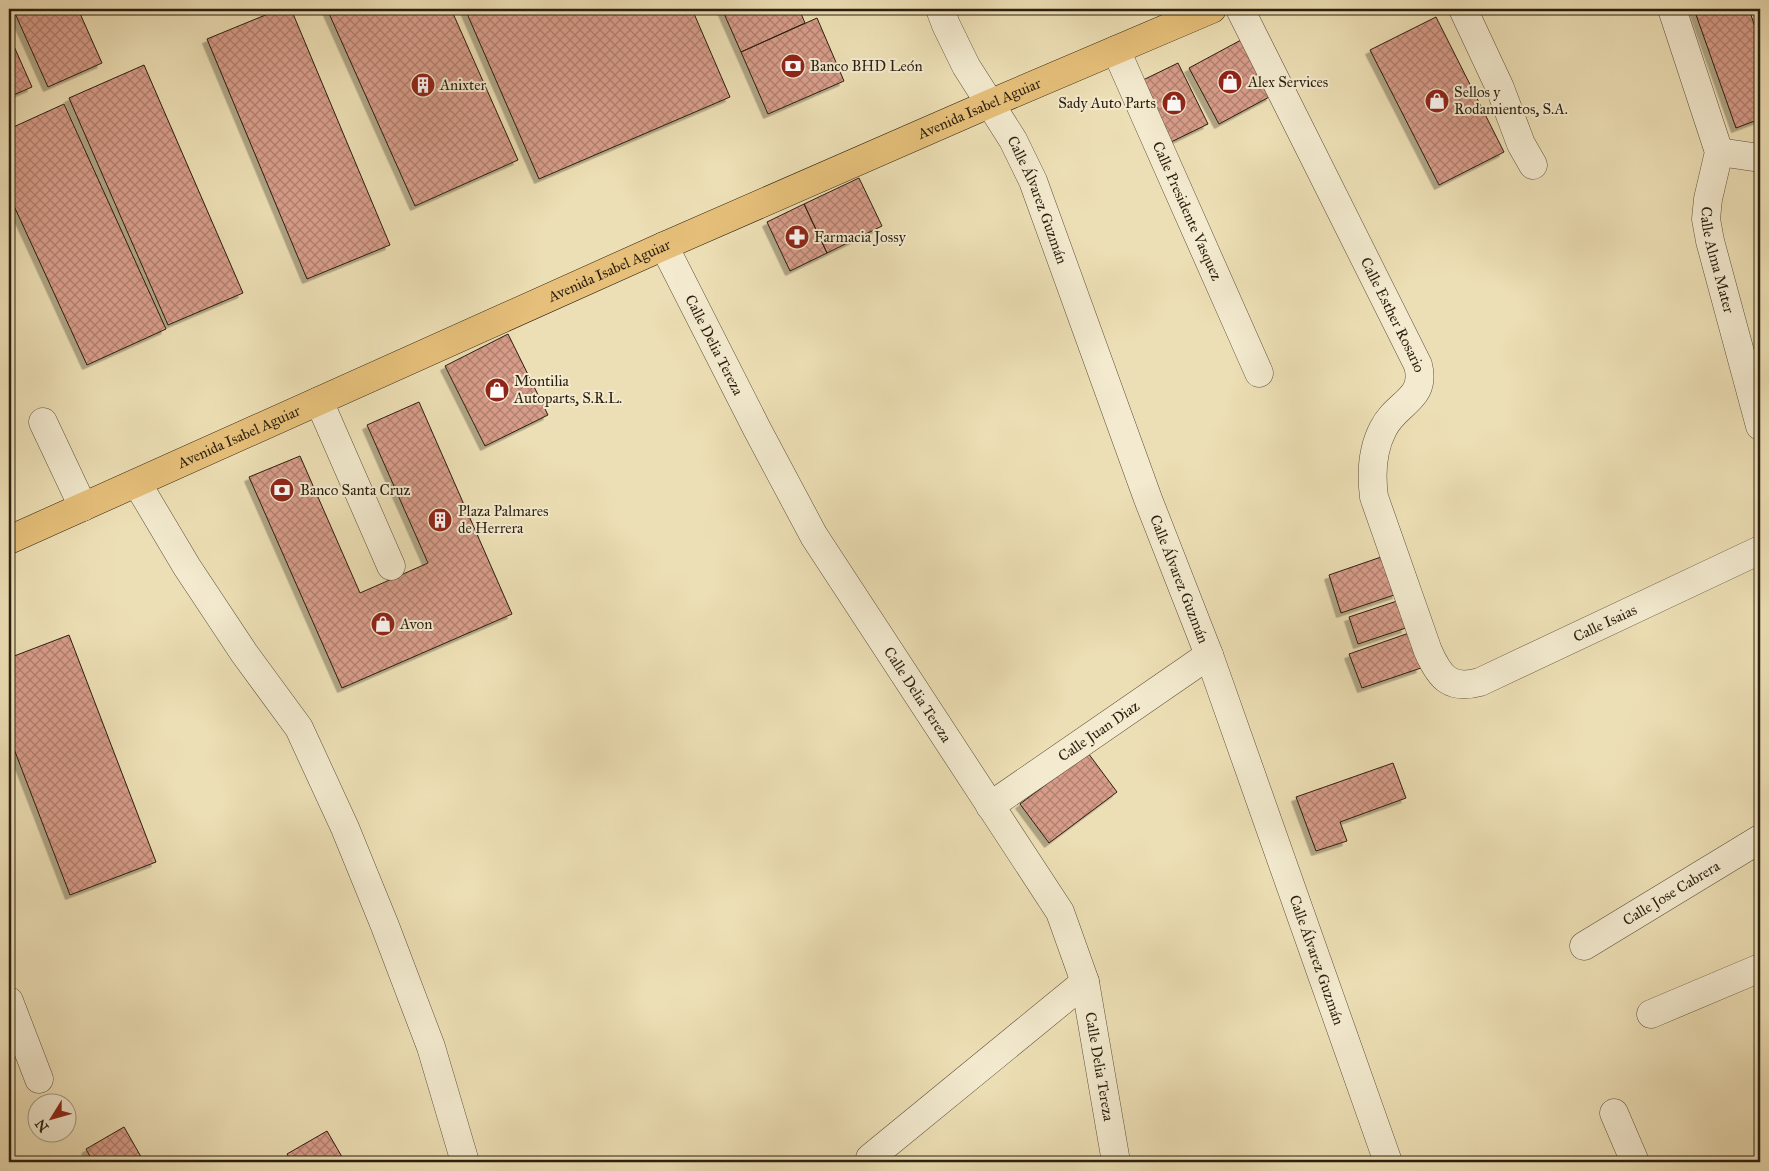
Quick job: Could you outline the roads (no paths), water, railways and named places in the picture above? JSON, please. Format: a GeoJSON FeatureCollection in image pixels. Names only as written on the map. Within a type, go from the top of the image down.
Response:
{"type":"FeatureCollection","features":[{"type":"Feature","properties":{"kind":"main road","name":"Avenida Isabel Aguiar"},"geometry":{"type":"LineString","coordinates":[[9,540],[664,246],[1212,9]]}},
{"type":"Feature","properties":{"kind":"street","name":"Calle Álvarez Guzmán"},"geometry":{"type":"LineString","coordinates":[[940,9],[966,66],[1013,140],[1033,181],[1148,499],[1209,656],[1388,1162]]}},
{"type":"Feature","properties":{"kind":"street","name":"Calle Esther Rosario"},"geometry":{"type":"LineString","coordinates":[[1240,9],[1418,365],[1421,376],[1416,392],[1384,426],[1376,443],[1372,480],[1374,497],[1428,651],[1440,673],[1448,681]]}},
{"type":"Feature","properties":{"kind":"street"},"geometry":{"type":"LineString","coordinates":[[1463,9],[1500,88],[1521,144],[1533,165]]}},
{"type":"Feature","properties":{"kind":"street"},"geometry":{"type":"LineString","coordinates":[[1672,9],[1719,152],[1760,158]]}},
{"type":"Feature","properties":{"kind":"street","name":"Calle Presidente Vasquez"},"geometry":{"type":"LineString","coordinates":[[1116,50],[1259,373]]}},
{"type":"Feature","properties":{"kind":"street","name":"Calle Alma Mater"},"geometry":{"type":"LineString","coordinates":[[1719,152],[1708,199],[1706,220],[1760,426]]}},
{"type":"Feature","properties":{"kind":"street","name":"Calle Delia Tereza"},"geometry":{"type":"LineString","coordinates":[[664,246],[814,536],[1060,912],[1085,982],[1116,1162]]}},
{"type":"Feature","properties":{"kind":"street"},"geometry":{"type":"LineString","coordinates":[[319,402],[391,566]]}},
{"type":"Feature","properties":{"kind":"street"},"geometry":{"type":"LineString","coordinates":[[43,422],[82,507]]}},
{"type":"Feature","properties":{"kind":"street"},"geometry":{"type":"LineString","coordinates":[[137,483],[187,567],[244,653],[299,728],[345,828],[432,1047],[465,1162]]}},
{"type":"Feature","properties":{"kind":"street","name":"Calle Isaias"},"geometry":{"type":"LineString","coordinates":[[1448,681],[1458,685],[1480,682],[1760,550]]}},
{"type":"Feature","properties":{"kind":"street","name":"Calle Juan Diaz"},"geometry":{"type":"LineString","coordinates":[[990,806],[1209,656]]}},
{"type":"Feature","properties":{"kind":"street","name":"Calle Jose Cabrera"},"geometry":{"type":"LineString","coordinates":[[1584,946],[1760,839]]}},
{"type":"Feature","properties":{"kind":"street"},"geometry":{"type":"LineString","coordinates":[[1652,1014],[1760,968]]}},
{"type":"Feature","properties":{"kind":"street"},"geometry":{"type":"LineString","coordinates":[[870,1158],[1085,982]]}},
{"type":"Feature","properties":{"kind":"street"},"geometry":{"type":"LineString","coordinates":[[9,1001],[39,1079]]}},
{"type":"Feature","properties":{"kind":"street"},"geometry":{"type":"LineString","coordinates":[[1614,1113],[1635,1162]]}},
{"type":"Feature","properties":{"kind":"place","name":"Banco BHD León"},"geometry":{"type":"Point","coordinates":[793,66]}},
{"type":"Feature","properties":{"kind":"place","name":"Alex Services"},"geometry":{"type":"Point","coordinates":[1230,82]}},
{"type":"Feature","properties":{"kind":"place","name":"Anixter"},"geometry":{"type":"Point","coordinates":[423,85]}},
{"type":"Feature","properties":{"kind":"place","name":"Sellos y Rodamientos, S.A."},"geometry":{"type":"Point","coordinates":[1437,101]}},
{"type":"Feature","properties":{"kind":"place","name":"Sady Auto Parts"},"geometry":{"type":"Point","coordinates":[1174,103]}},
{"type":"Feature","properties":{"kind":"place","name":"Farmacia Jossy"},"geometry":{"type":"Point","coordinates":[797,237]}},
{"type":"Feature","properties":{"kind":"place","name":"Montilia Autoparts, S.R.L."},"geometry":{"type":"Point","coordinates":[497,390]}},
{"type":"Feature","properties":{"kind":"place","name":"Banco Santa Cruz"},"geometry":{"type":"Point","coordinates":[282,490]}},
{"type":"Feature","properties":{"kind":"place","name":"Plaza Palmares de Herrera"},"geometry":{"type":"Point","coordinates":[440,520]}},
{"type":"Feature","properties":{"kind":"place","name":"Avon"},"geometry":{"type":"Point","coordinates":[383,624]}}]}
